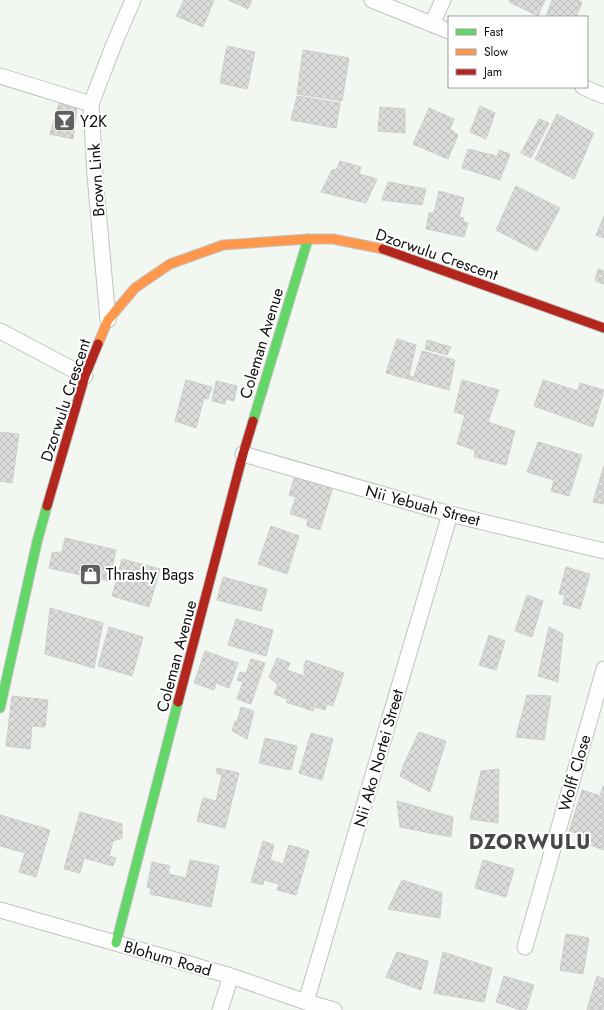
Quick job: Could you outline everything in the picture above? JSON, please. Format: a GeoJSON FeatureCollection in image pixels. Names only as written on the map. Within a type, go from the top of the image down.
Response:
{"type":"FeatureCollection","features":[{"type":"Feature","properties":{"kind":"street","name":"Brown Link"},"geometry":{"type":"LineString","coordinates":[[108,320],[95,175],[91,104],[133,0]]}},
{"type":"Feature","properties":{"kind":"street"},"geometry":{"type":"LineString","coordinates":[[372,0],[448,31]]}},
{"type":"Feature","properties":{"kind":"street"},"geometry":{"type":"LineString","coordinates":[[432,24],[443,0]]}},
{"type":"Feature","properties":{"kind":"street"},"geometry":{"type":"LineString","coordinates":[[0,76],[91,104]]}},
{"type":"Feature","properties":{"kind":"street"},"geometry":{"type":"LineString","coordinates":[[585,88],[604,96]]}},
{"type":"Feature","properties":{"kind":"street","name":"Dzorwulu Crescent"},"geometry":{"type":"LineString","coordinates":[[0,708],[1,696],[37,542],[85,376],[108,320],[135,288],[170,264],[223,245],[308,239],[333,239],[380,248],[604,328]]}},
{"type":"Feature","properties":{"kind":"street","name":"Coleman Avenue"},"geometry":{"type":"LineString","coordinates":[[116,943],[244,454],[308,239]]}},
{"type":"Feature","properties":{"kind":"street"},"geometry":{"type":"LineString","coordinates":[[0,332],[85,376]]}},
{"type":"Feature","properties":{"kind":"street","name":"Nii Yebuah Street"},"geometry":{"type":"LineString","coordinates":[[244,454],[450,514],[604,551]]}},
{"type":"Feature","properties":{"kind":"street","name":"Nii Ako Nortei Street"},"geometry":{"type":"LineString","coordinates":[[306,1002],[450,514]]}},
{"type":"Feature","properties":{"kind":"street","name":"Wolff Close"},"geometry":{"type":"LineString","coordinates":[[525,947],[604,669]]}},
{"type":"Feature","properties":{"kind":"street","name":"Blohum Road"},"geometry":{"type":"LineString","coordinates":[[0,910],[231,976],[334,1010]]}},
{"type":"Feature","properties":{"kind":"street"},"geometry":{"type":"LineString","coordinates":[[220,1010],[231,976]]}},
{"type":"Feature","properties":{"kind":"building"},"geometry":{"type":"Polygon","coordinates":[[[184,0],[214,0],[203,27],[176,16],[184,0]]]}},
{"type":"Feature","properties":{"kind":"building"},"geometry":{"type":"Polygon","coordinates":[[[228,0],[252,0],[248,9],[228,0]]]}},
{"type":"Feature","properties":{"kind":"building"},"geometry":{"type":"Polygon","coordinates":[[[510,0],[545,0],[538,16],[509,2],[510,0]]]}},
{"type":"Feature","properties":{"kind":"building"},"geometry":{"type":"Polygon","coordinates":[[[552,0],[577,0],[582,2],[576,16],[546,16],[552,0]]]}},
{"type":"Feature","properties":{"kind":"building"},"geometry":{"type":"Polygon","coordinates":[[[227,46],[255,52],[247,89],[220,83],[227,46]]]}},
{"type":"Feature","properties":{"kind":"building"},"geometry":{"type":"Polygon","coordinates":[[[303,50],[349,58],[342,101],[297,94],[303,50]]]}},
{"type":"Feature","properties":{"kind":"building"},"geometry":{"type":"Polygon","coordinates":[[[297,96],[340,103],[336,128],[291,120],[297,96]]]}},
{"type":"Feature","properties":{"kind":"building","name":"Y2K"},"geometry":{"type":"Polygon","coordinates":[[[59,103],[77,108],[73,139],[50,134],[59,103]]]}},
{"type":"Feature","properties":{"kind":"building"},"geometry":{"type":"Polygon","coordinates":[[[480,106],[495,113],[486,139],[470,132],[480,106]]]}},
{"type":"Feature","properties":{"kind":"building"},"geometry":{"type":"Polygon","coordinates":[[[380,107],[405,109],[405,133],[378,131],[380,107]]]}},
{"type":"Feature","properties":{"kind":"building"},"geometry":{"type":"Polygon","coordinates":[[[429,108],[454,119],[450,129],[458,135],[448,159],[413,144],[429,108]]]}},
{"type":"Feature","properties":{"kind":"building"},"geometry":{"type":"Polygon","coordinates":[[[557,114],[594,133],[574,179],[535,159],[557,114]]]}},
{"type":"Feature","properties":{"kind":"building"},"geometry":{"type":"Polygon","coordinates":[[[539,119],[549,123],[531,158],[521,153],[539,119]]]}},
{"type":"Feature","properties":{"kind":"building"},"geometry":{"type":"Polygon","coordinates":[[[468,149],[497,156],[499,150],[510,154],[500,180],[462,168],[468,149]]]}},
{"type":"Feature","properties":{"kind":"building"},"geometry":{"type":"Polygon","coordinates":[[[340,161],[361,167],[359,174],[377,179],[366,203],[321,192],[332,170],[337,169],[340,161]]]}},
{"type":"Feature","properties":{"kind":"building"},"geometry":{"type":"Polygon","coordinates":[[[388,182],[426,189],[422,205],[382,200],[388,182]]]}},
{"type":"Feature","properties":{"kind":"building"},"geometry":{"type":"Polygon","coordinates":[[[516,186],[560,208],[537,251],[496,230],[516,186]]]}},
{"type":"Feature","properties":{"kind":"building"},"geometry":{"type":"Polygon","coordinates":[[[439,191],[464,198],[459,217],[464,218],[463,221],[468,223],[464,237],[426,229],[429,213],[434,213],[439,191]]]}},
{"type":"Feature","properties":{"kind":"building"},"geometry":{"type":"Polygon","coordinates":[[[604,216],[604,238],[596,235],[604,216]]]}},
{"type":"Feature","properties":{"kind":"building"},"geometry":{"type":"Polygon","coordinates":[[[598,269],[604,271],[604,284],[595,281],[598,269]]]}},
{"type":"Feature","properties":{"kind":"building"},"geometry":{"type":"Polygon","coordinates":[[[397,339],[416,345],[409,376],[414,377],[422,351],[455,360],[449,390],[386,373],[397,339]]]}},
{"type":"Feature","properties":{"kind":"building"},"geometry":{"type":"Polygon","coordinates":[[[427,340],[451,347],[447,355],[425,349],[427,340]]]}},
{"type":"Feature","properties":{"kind":"building"},"geometry":{"type":"Polygon","coordinates":[[[186,380],[212,387],[208,399],[204,398],[196,428],[175,421],[186,380]]]}},
{"type":"Feature","properties":{"kind":"building"},"geometry":{"type":"Polygon","coordinates":[[[462,380],[499,390],[488,422],[515,431],[506,465],[474,457],[475,450],[457,444],[465,415],[454,412],[462,380]]]}},
{"type":"Feature","properties":{"kind":"building"},"geometry":{"type":"Polygon","coordinates":[[[543,380],[578,391],[580,383],[604,390],[593,427],[534,406],[543,380]]]}},
{"type":"Feature","properties":{"kind":"building"},"geometry":{"type":"Polygon","coordinates":[[[216,381],[237,386],[234,401],[226,399],[225,404],[212,401],[216,381]]]}},
{"type":"Feature","properties":{"kind":"building"},"geometry":{"type":"Polygon","coordinates":[[[0,432],[19,434],[12,483],[0,481],[0,432]]]}},
{"type":"Feature","properties":{"kind":"building"},"geometry":{"type":"Polygon","coordinates":[[[538,442],[582,455],[569,496],[551,491],[554,480],[527,472],[538,442]]]}},
{"type":"Feature","properties":{"kind":"building"},"geometry":{"type":"Polygon","coordinates":[[[604,465],[604,504],[593,502],[604,465]]]}},
{"type":"Feature","properties":{"kind":"building"},"geometry":{"type":"Polygon","coordinates":[[[295,475],[333,487],[320,530],[307,526],[307,519],[290,514],[296,497],[289,495],[295,475]]]}},
{"type":"Feature","properties":{"kind":"building"},"geometry":{"type":"Polygon","coordinates":[[[271,526],[299,536],[287,574],[258,564],[271,526]]]}},
{"type":"Feature","properties":{"kind":"building"},"geometry":{"type":"Polygon","coordinates":[[[65,538],[116,550],[109,581],[49,568],[52,553],[62,552],[65,538]]]}},
{"type":"Feature","properties":{"kind":"building"},"geometry":{"type":"Polygon","coordinates":[[[122,559],[160,569],[149,607],[112,596],[122,559]]]}},
{"type":"Feature","properties":{"kind":"building"},"geometry":{"type":"Polygon","coordinates":[[[566,567],[590,574],[580,609],[563,604],[565,595],[559,594],[566,567]]]}},
{"type":"Feature","properties":{"kind":"building"},"geometry":{"type":"Polygon","coordinates":[[[223,577],[267,589],[261,611],[217,600],[223,577]]]}},
{"type":"Feature","properties":{"kind":"building"},"geometry":{"type":"Polygon","coordinates":[[[527,595],[543,601],[532,637],[515,631],[527,595]]]}},
{"type":"Feature","properties":{"kind":"building"},"geometry":{"type":"Polygon","coordinates":[[[50,608],[103,623],[94,668],[45,654],[50,608]]]}},
{"type":"Feature","properties":{"kind":"building"},"geometry":{"type":"Polygon","coordinates":[[[236,619],[273,630],[266,656],[228,645],[236,619]]]}},
{"type":"Feature","properties":{"kind":"building"},"geometry":{"type":"Polygon","coordinates":[[[109,627],[143,637],[132,676],[98,666],[109,627]]]}},
{"type":"Feature","properties":{"kind":"building"},"geometry":{"type":"Polygon","coordinates":[[[549,627],[563,634],[558,682],[538,676],[549,627]]]}},
{"type":"Feature","properties":{"kind":"building"},"geometry":{"type":"Polygon","coordinates":[[[489,635],[505,641],[496,670],[479,665],[489,635]]]}},
{"type":"Feature","properties":{"kind":"building"},"geometry":{"type":"Polygon","coordinates":[[[205,651],[238,663],[229,688],[216,683],[214,690],[194,683],[205,651]]]}},
{"type":"Feature","properties":{"kind":"building"},"geometry":{"type":"Polygon","coordinates":[[[277,658],[290,663],[287,670],[304,676],[306,660],[344,673],[333,706],[327,704],[325,710],[314,707],[313,711],[286,702],[287,699],[274,694],[278,685],[269,677],[277,658]]]}},
{"type":"Feature","properties":{"kind":"building"},"geometry":{"type":"Polygon","coordinates":[[[251,659],[265,663],[251,704],[237,699],[243,682],[237,680],[240,672],[246,674],[251,659]]]}},
{"type":"Feature","properties":{"kind":"building"},"geometry":{"type":"Polygon","coordinates":[[[527,695],[551,696],[544,740],[516,737],[527,695]]]}},
{"type":"Feature","properties":{"kind":"building"},"geometry":{"type":"Polygon","coordinates":[[[12,696],[48,700],[45,727],[32,726],[30,749],[6,746],[12,696]]]}},
{"type":"Feature","properties":{"kind":"building"},"geometry":{"type":"Polygon","coordinates":[[[241,707],[254,711],[247,739],[232,731],[235,721],[237,722],[241,707]]]}},
{"type":"Feature","properties":{"kind":"building"},"geometry":{"type":"Polygon","coordinates":[[[419,732],[446,741],[430,792],[400,776],[403,766],[419,732]]]}},
{"type":"Feature","properties":{"kind":"building"},"geometry":{"type":"Polygon","coordinates":[[[311,733],[333,739],[322,780],[299,773],[311,733]]]}},
{"type":"Feature","properties":{"kind":"building"},"geometry":{"type":"Polygon","coordinates":[[[265,738],[297,746],[291,770],[259,763],[265,738]]]}},
{"type":"Feature","properties":{"kind":"building"},"geometry":{"type":"Polygon","coordinates":[[[217,768],[239,773],[225,828],[197,821],[203,798],[216,801],[222,775],[216,773],[217,768]]]}},
{"type":"Feature","properties":{"kind":"building"},"geometry":{"type":"Polygon","coordinates":[[[499,769],[498,823],[470,819],[481,771],[499,769]]]}},
{"type":"Feature","properties":{"kind":"building"},"geometry":{"type":"Polygon","coordinates":[[[603,786],[604,850],[581,842],[584,835],[569,831],[582,790],[600,796],[603,786]]]}},
{"type":"Feature","properties":{"kind":"building"},"geometry":{"type":"Polygon","coordinates":[[[397,801],[453,817],[451,837],[400,827],[397,801]]]}},
{"type":"Feature","properties":{"kind":"building"},"geometry":{"type":"Polygon","coordinates":[[[80,812],[122,824],[122,838],[113,841],[109,856],[116,858],[113,866],[84,858],[80,873],[64,869],[80,812]]]}},
{"type":"Feature","properties":{"kind":"building"},"geometry":{"type":"Polygon","coordinates":[[[0,815],[50,830],[36,877],[19,872],[25,853],[0,846],[0,815]]]}},
{"type":"Feature","properties":{"kind":"building"},"geometry":{"type":"Polygon","coordinates":[[[263,841],[274,845],[270,860],[283,864],[289,845],[309,851],[296,895],[277,890],[279,884],[264,880],[263,885],[251,882],[263,841]]]}},
{"type":"Feature","properties":{"kind":"building"},"geometry":{"type":"Polygon","coordinates":[[[190,860],[219,866],[211,907],[150,894],[151,887],[147,888],[152,862],[170,866],[168,874],[186,878],[190,860]]]}},
{"type":"Feature","properties":{"kind":"building"},"geometry":{"type":"Polygon","coordinates":[[[483,860],[514,869],[506,897],[475,888],[483,860]]]}},
{"type":"Feature","properties":{"kind":"building"},"geometry":{"type":"Polygon","coordinates":[[[402,880],[442,893],[440,918],[388,909],[402,880]]]}},
{"type":"Feature","properties":{"kind":"building"},"geometry":{"type":"Polygon","coordinates":[[[566,934],[589,938],[583,974],[560,970],[566,934]]]}},
{"type":"Feature","properties":{"kind":"building"},"geometry":{"type":"Polygon","coordinates":[[[397,952],[428,961],[421,990],[386,977],[397,952]]]}},
{"type":"Feature","properties":{"kind":"building"},"geometry":{"type":"Polygon","coordinates":[[[443,952],[492,968],[484,1002],[434,993],[443,952]]]}},
{"type":"Feature","properties":{"kind":"building"},"geometry":{"type":"Polygon","coordinates":[[[504,976],[534,985],[526,1010],[521,1010],[496,1002],[504,976]]]}},
{"type":"Feature","properties":{"kind":"building"},"geometry":{"type":"Polygon","coordinates":[[[597,976],[604,979],[604,1010],[587,1010],[597,976]]]}},
{"type":"Feature","properties":{"kind":"traffic: fast"},"geometry":{"type":"LineString","coordinates":[[253,421],[308,239]]}},
{"type":"Feature","properties":{"kind":"traffic: fast"},"geometry":{"type":"LineString","coordinates":[[0,708],[37,542],[47,506]]}},
{"type":"Feature","properties":{"kind":"traffic: fast"},"geometry":{"type":"LineString","coordinates":[[116,943],[178,702]]}},
{"type":"Feature","properties":{"kind":"traffic: slow"},"geometry":{"type":"LineString","coordinates":[[98,344],[108,320],[135,288],[170,264],[223,245],[308,239],[333,239],[383,249]]}},
{"type":"Feature","properties":{"kind":"traffic: jam"},"geometry":{"type":"LineString","coordinates":[[383,249],[604,328]]}},
{"type":"Feature","properties":{"kind":"traffic: jam"},"geometry":{"type":"LineString","coordinates":[[47,506],[85,376],[98,344]]}},
{"type":"Feature","properties":{"kind":"traffic: jam"},"geometry":{"type":"LineString","coordinates":[[178,702],[253,421]]}},
{"type":"Feature","properties":{"kind":"place","name":"Y2K"},"geometry":{"type":"Point","coordinates":[64,121]}},
{"type":"Feature","properties":{"kind":"place","name":"Thrashy Bags"},"geometry":{"type":"Point","coordinates":[90,574]}},
{"type":"Feature","properties":{"kind":"district","name":"DZORWULU"},"geometry":{"type":"Point","coordinates":[530,842]}}]}
